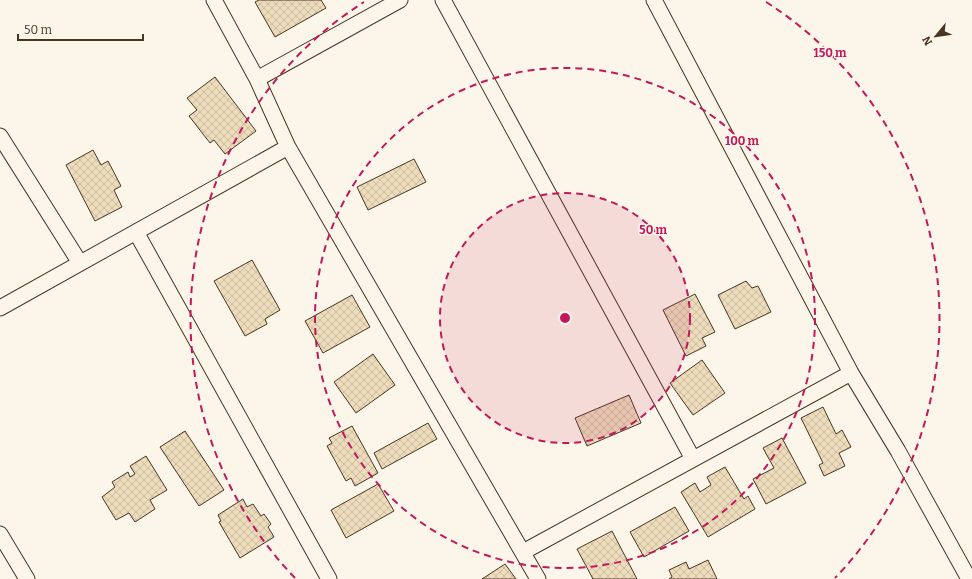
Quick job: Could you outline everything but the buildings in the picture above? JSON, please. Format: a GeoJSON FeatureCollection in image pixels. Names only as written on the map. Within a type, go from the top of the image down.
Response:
{"type":"FeatureCollection","features":[{"type":"Feature","properties":{"kind":"street"},"geometry":{"type":"LineString","coordinates":[[214,0],[257,79],[288,147],[538,579]]}},
{"type":"Feature","properties":{"kind":"street"},"geometry":{"type":"LineString","coordinates":[[257,79],[400,0]]}},
{"type":"Feature","properties":{"kind":"street"},"geometry":{"type":"LineString","coordinates":[[443,0],[693,459]]}},
{"type":"Feature","properties":{"kind":"street"},"geometry":{"type":"LineString","coordinates":[[654,0],[851,373],[898,451],[969,579]]}},
{"type":"Feature","properties":{"kind":"street"},"geometry":{"type":"LineString","coordinates":[[0,136],[80,263]]}},
{"type":"Feature","properties":{"kind":"street"},"geometry":{"type":"LineString","coordinates":[[0,308],[288,147]]}},
{"type":"Feature","properties":{"kind":"street"},"geometry":{"type":"LineString","coordinates":[[136,232],[329,579]]}},
{"type":"Feature","properties":{"kind":"street"},"geometry":{"type":"LineString","coordinates":[[523,552],[851,373]]}},
{"type":"Feature","properties":{"kind":"street"},"geometry":{"type":"LineString","coordinates":[[0,534],[26,579]]}}]}
